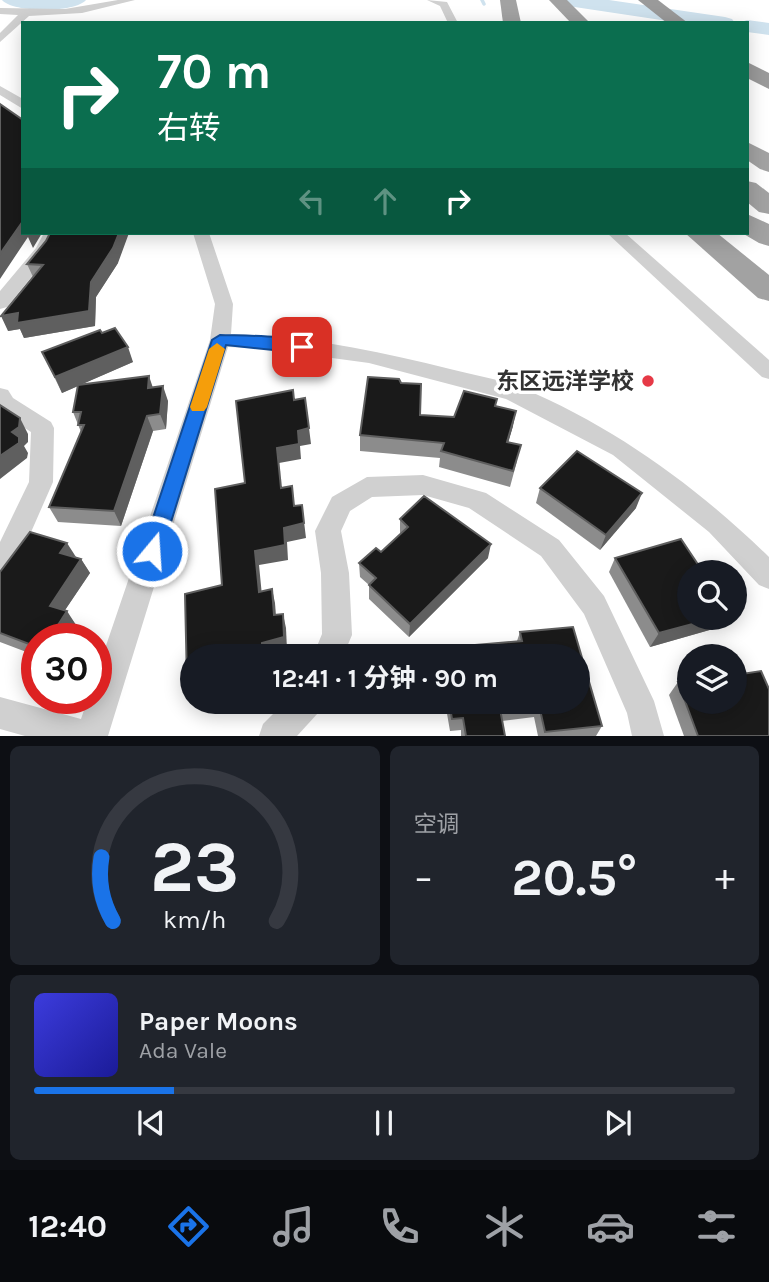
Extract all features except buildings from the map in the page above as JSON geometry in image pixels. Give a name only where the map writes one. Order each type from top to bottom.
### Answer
[{"type":"highway","points":[[509,1],[512,21]]},
{"type":"highway","points":[[639,3],[651,21]]},
{"type":"highway","points":[[639,3],[675,21]]},
{"type":"highway","points":[[749,69],[769,82]]},
{"type":"highway","points":[[749,91],[769,103]]},
{"type":"highway","points":[[749,150],[769,164]]},
{"type":"highway","points":[[749,191],[769,206]]},
{"type":"highway","points":[[749,224],[769,237]]},
{"type":"highway","points":[[701,235],[769,290]]},
{"type":"street","points":[[0,11],[24,14],[92,10],[130,0]]},
{"type":"street","points":[[432,0],[444,4],[452,21]]},
{"type":"street","points":[[0,38],[24,14]]},
{"type":"street","points":[[0,90],[21,105]]},
{"type":"street","points":[[0,303],[44,250],[51,235]]},
{"type":"street","points":[[92,736],[220,340],[224,304],[202,235]]},
{"type":"street","points":[[617,235],[769,372]]},
{"type":"street","points":[[220,340],[258,341],[369,356],[513,393],[621,449],[718,524],[769,576]]},
{"type":"street","points":[[0,396],[5,404],[43,428],[41,482],[0,571]]},
{"type":"street","points":[[333,644],[337,635],[335,573],[328,531],[341,504],[368,487],[423,485],[477,500],[550,548],[594,606],[643,712],[648,736]]},
{"type":"street","points":[[0,713],[84,736]]},
{"type":"street","points":[[275,736],[296,714]]},
{"type":"waterway","points":[[12,0],[44,4],[76,0]]},
{"type":"waterway","points":[[482,0],[484,4]]},
{"type":"waterway","points":[[568,0],[711,21]]},
{"type":"waterway","points":[[749,26],[769,29]]},
{"type":"slow traffic","points":[[198,407],[217,349]]},
{"type":"place","name":"东区远洋学校","points":[[648,381]]},
{"type":"route","points":[[152,551],[220,340],[258,341],[302,347]]}]
